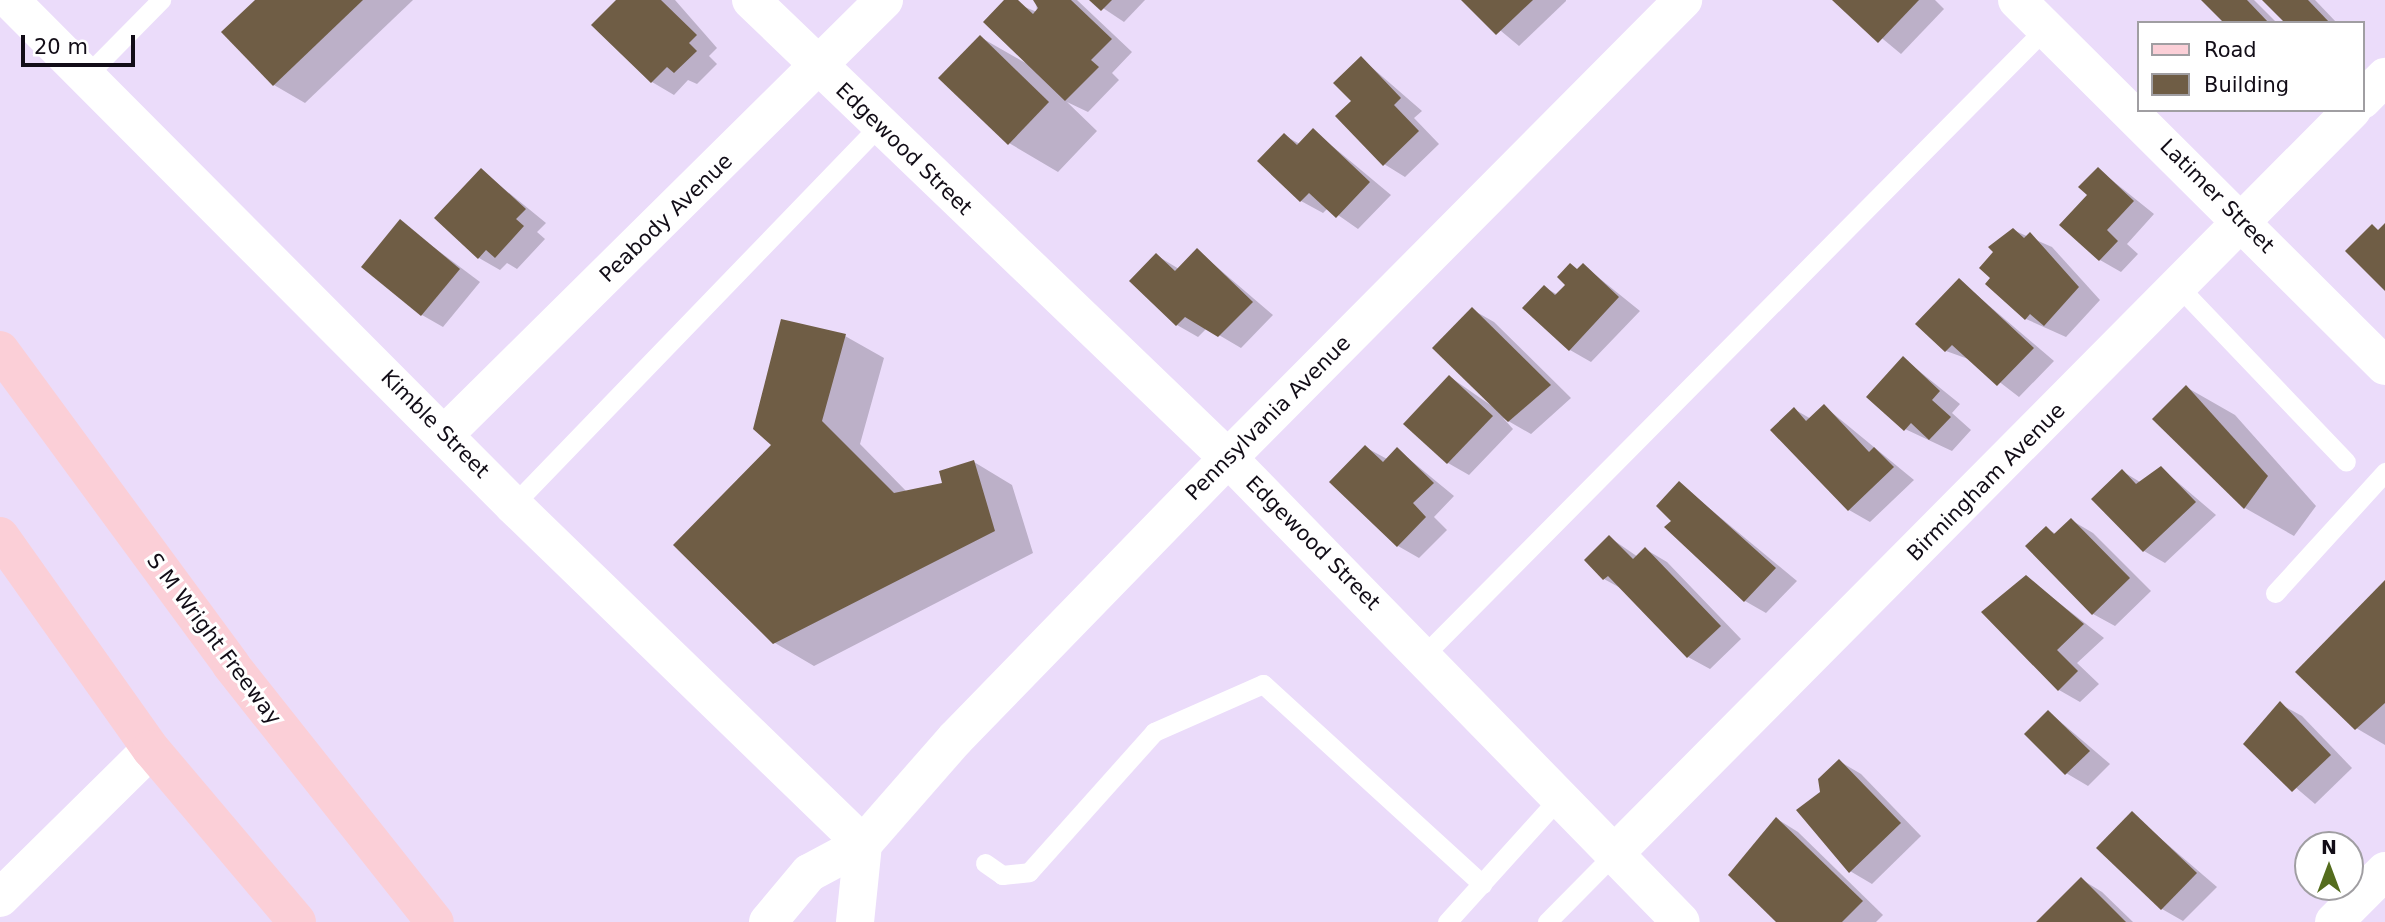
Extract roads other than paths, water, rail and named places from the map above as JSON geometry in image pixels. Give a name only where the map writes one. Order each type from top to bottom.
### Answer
[{"type":"main road","name":"S M Wright Freeway","points":[[0,350],[230,665],[435,922]]},
{"type":"main road","points":[[0,536],[151,750],[296,922]]},
{"type":"street","name":"Kimble Street","points":[[10,0],[84,78],[446,433],[513,505],[863,844]]},
{"type":"street","name":"Edgewood Street","points":[[751,0],[879,126],[1228,458],[1617,851],[1672,919]]},
{"type":"street","name":"Peabody Avenue","points":[[446,433],[819,68],[884,0]]},
{"type":"street","name":"Pennsylvania Avenue","points":[[768,922],[809,873],[863,844],[955,739],[1228,458],[1683,0]]},
{"type":"street","name":"Latimer Street","points":[[2017,0],[2245,221],[2385,366]]},
{"type":"street","points":[[2364,98],[2385,77]]},
{"type":"street","name":"Birmingham Avenue","points":[[1617,851],[2180,288],[2350,112]]},
{"type":"street","points":[[0,898],[151,750]]},
{"type":"street","points":[[855,922],[863,844]]},
{"type":"street","points":[[2334,922],[2385,872]]},
{"type":"lane","points":[[84,78],[161,0]]},
{"type":"lane","points":[[1424,655],[2046,29]]},
{"type":"lane","points":[[513,505],[879,126]]},
{"type":"lane","points":[[2180,288],[2346,462]]},
{"type":"lane","points":[[2274,593],[2385,472]]},
{"type":"lane","points":[[985,863],[1002,875],[1029,872],[1154,732],[1264,684],[1482,884]]},
{"type":"lane","points":[[1447,922],[1561,796]]},
{"type":"lane","points":[[1547,922],[1617,851]]}]
